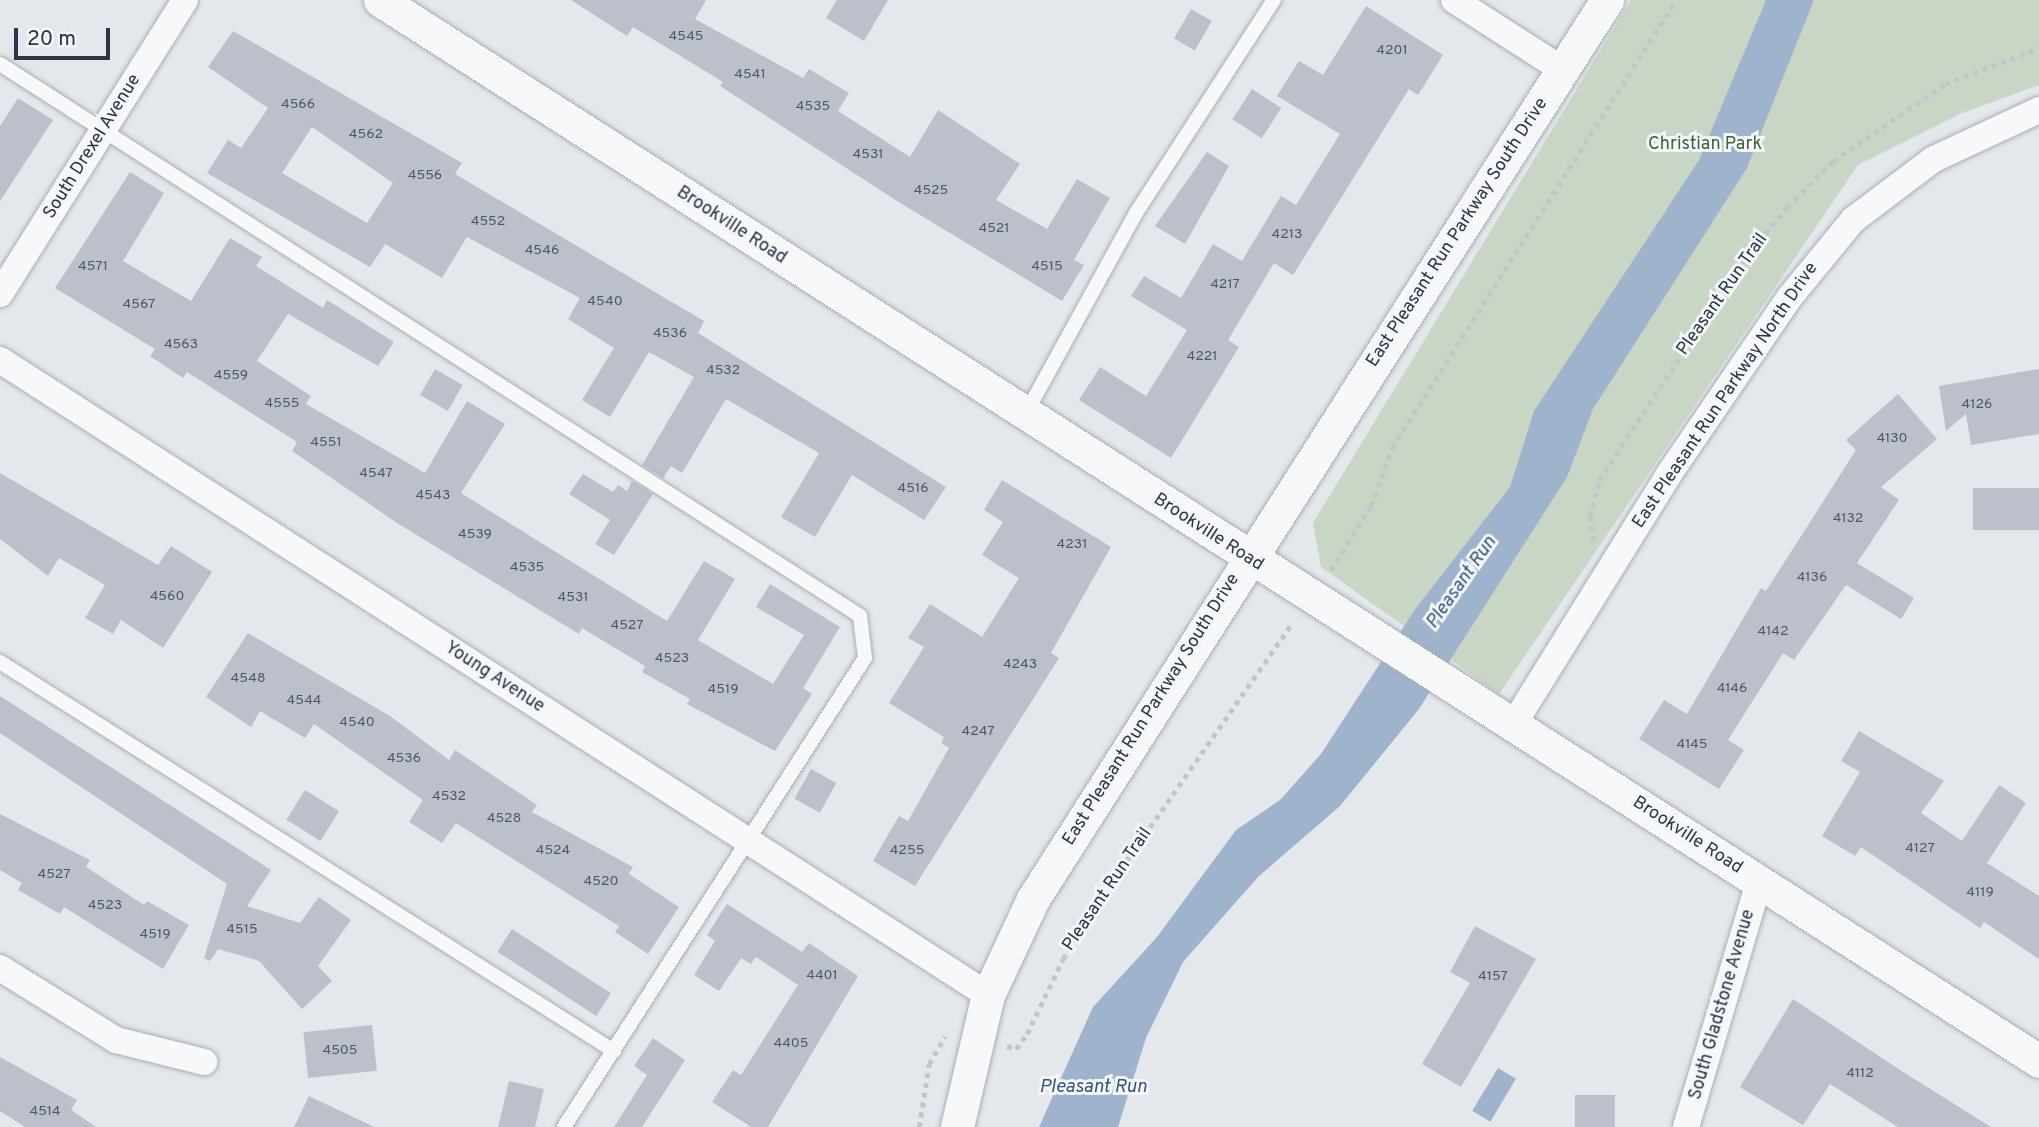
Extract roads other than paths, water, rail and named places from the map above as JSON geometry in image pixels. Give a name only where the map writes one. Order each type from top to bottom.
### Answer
[{"type":"street","name":"South Drexel Avenue","points":[[0,294],[185,0]]},
{"type":"street","name":"Brookville Road","points":[[380,0],[1247,559],[1324,596],[1460,692],[2039,1061]]},
{"type":"street","points":[[1454,0],[1563,70]]},
{"type":"street","name":"East Pleasant Run Parkway South Drive","points":[[957,1127],[975,1038],[988,995],[1033,899],[1247,559],[1607,0]]},
{"type":"street","name":"East Pleasant Run Parkway North Drive","points":[[1513,725],[1677,462],[1844,230],[1934,159],[2039,110]]},
{"type":"street","name":"Young Avenue","points":[[0,360],[988,995]]},
{"type":"street","name":"South Gladstone Avenue","points":[[1686,1127],[1759,882]]},
{"type":"street","points":[[0,968],[116,1040],[204,1062]]},
{"type":"lane","points":[[1025,415],[1136,213],[1273,0]]},
{"type":"lane","points":[[0,64],[105,127],[860,615],[865,658],[744,839],[614,1051],[564,1127]]},
{"type":"lane","points":[[0,662],[614,1051]]},
{"type":"water","name":"Pleasant Run","points":[[1766,0],[1814,0],[1747,168],[1593,409],[1567,477],[1419,709],[1340,806],[1258,877],[1183,962],[1146,1038],[1118,1127],[1039,1127],[1093,1007],[1157,937],[1236,830],[1280,800],[1321,754],[1416,608],[1510,487],[1534,411],[1699,160]]},
{"type":"water","points":[[1498,1068],[1516,1079],[1490,1122],[1472,1111]]},
{"type":"park label","name":"Christian Park","points":[[1705,145]]}]
